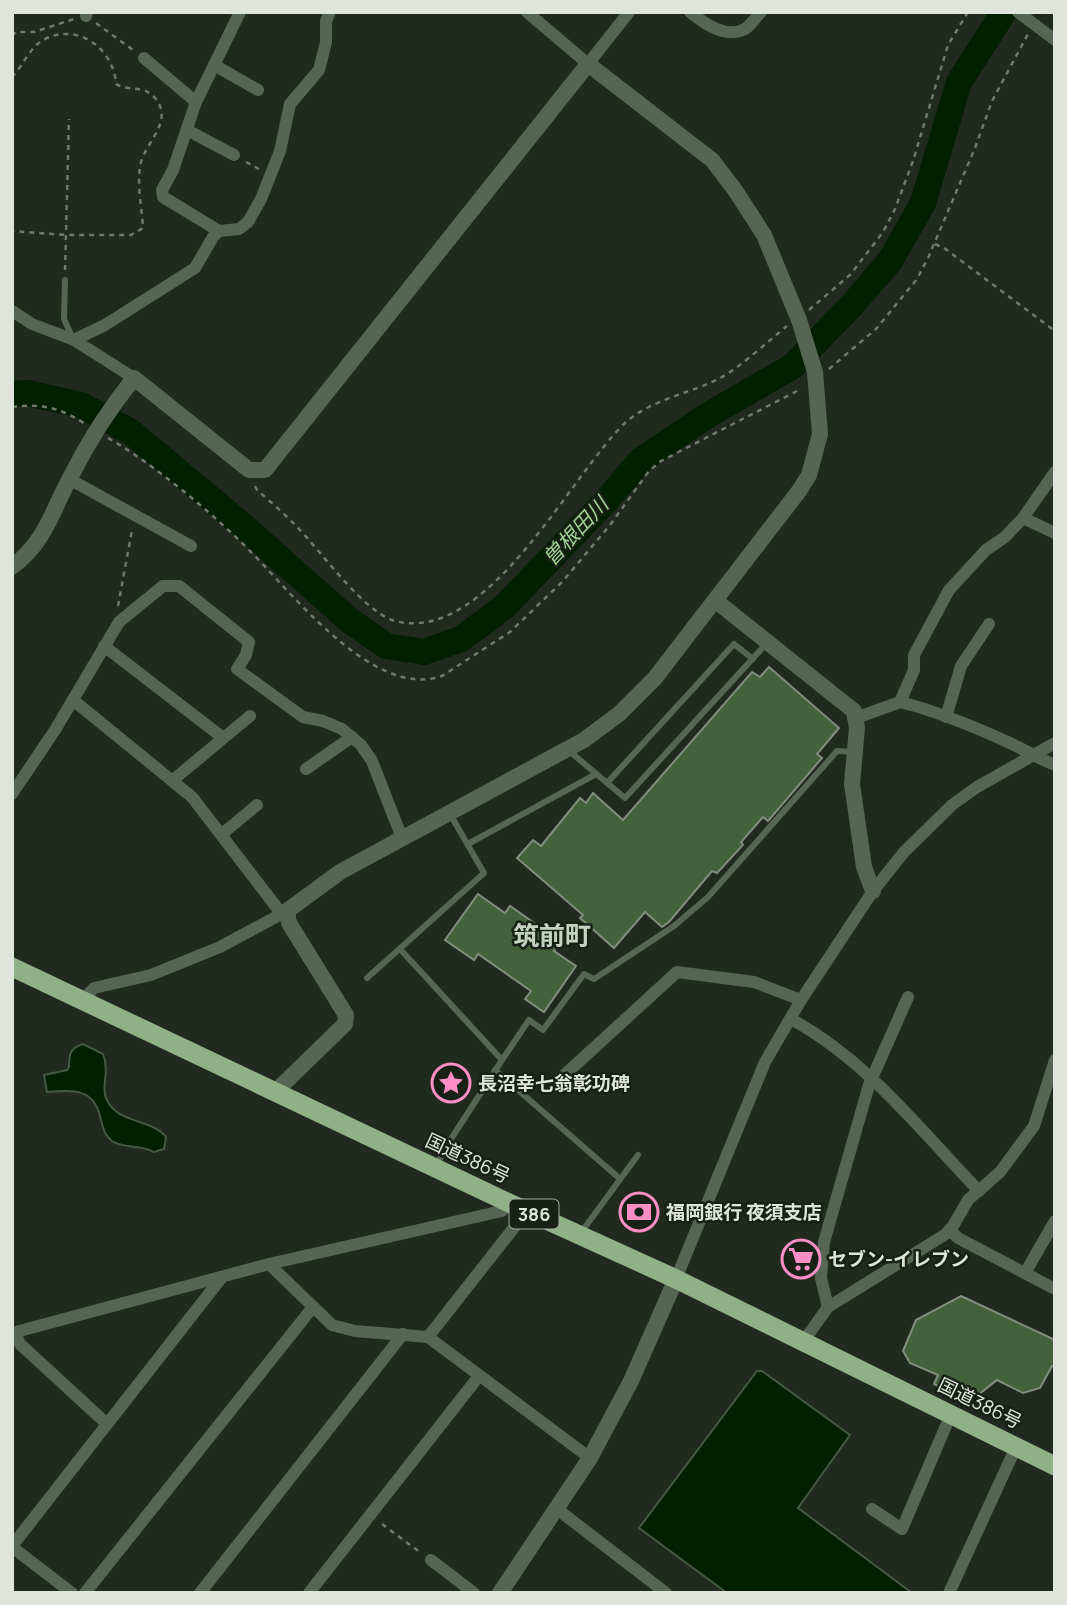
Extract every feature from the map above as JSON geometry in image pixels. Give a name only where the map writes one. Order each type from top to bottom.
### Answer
[{"type":"highway","name":"国道386号","points":[[12,967],[579,1236],[676,1279],[1055,1466]]},
{"type":"street","points":[[240,12],[196,102],[173,170],[162,190],[163,197],[219,231],[239,229],[248,222],[271,176],[290,104],[319,70],[326,41],[326,21],[330,12]]},
{"type":"street","points":[[82,1000],[94,988],[151,975],[220,947],[284,912],[340,872],[584,740],[619,714],[654,678],[791,506],[809,475],[820,434],[816,376],[798,318],[764,235],[712,160],[588,64],[527,12]]},
{"type":"street","points":[[12,311],[32,324],[74,340],[129,384],[249,470],[265,470],[629,12]]},
{"type":"street","points":[[690,12],[721,32],[735,32],[747,28],[761,12]]},
{"type":"street","points":[[1027,20],[1055,40]]},
{"type":"street","points":[[144,58],[196,102]]},
{"type":"street","points":[[214,65],[258,90]]},
{"type":"street","points":[[187,130],[234,155]]},
{"type":"street","points":[[74,340],[105,325],[195,268],[219,231]]},
{"type":"street","points":[[12,567],[38,543],[69,479],[98,428],[129,384]]},
{"type":"street","points":[[900,702],[914,670],[914,655],[949,590],[986,550],[1005,537],[1023,518],[1050,487],[1055,472]]},
{"type":"street","points":[[69,479],[191,546]]},
{"type":"street","points":[[1023,518],[1055,533]]},
{"type":"street","points":[[12,794],[73,700],[119,622],[163,586],[179,586],[249,642],[246,655],[237,669],[303,717],[342,729],[361,745],[372,761],[402,838]]},
{"type":"street","points":[[716,601],[854,712],[856,718],[852,784],[864,867],[873,891]]},
{"type":"street","points":[[946,717],[961,666],[989,624]]},
{"type":"street","points":[[104,646],[222,737]]},
{"type":"street","points":[[73,700],[192,797],[284,912],[346,1015],[345,1024],[275,1092]]},
{"type":"street","points":[[856,718],[900,702],[1013,744],[1032,756],[1055,765]]},
{"type":"street","points":[[173,780],[250,716]]},
{"type":"street","points":[[306,769],[352,737]]},
{"type":"street","points":[[500,1593],[590,1458],[631,1381],[765,1062],[801,1000],[873,891],[904,852],[952,805],[977,787],[1055,743]]},
{"type":"street","points":[[222,834],[257,805]]},
{"type":"street","points":[[560,1079],[677,972],[754,982],[801,1000]]},
{"type":"street","points":[[828,1307],[821,1278],[824,1242],[872,1079],[908,997]]},
{"type":"street","points":[[791,1019],[831,1044],[872,1079],[926,1132],[979,1192]]},
{"type":"street","points":[[803,1342],[828,1307],[859,1290],[950,1230],[968,1200],[1000,1172],[1034,1126],[1055,1060]]},
{"type":"street","points":[[107,1424],[20,1344],[14,1333],[270,1264],[502,1211],[507,1202]]},
{"type":"street","points":[[428,1337],[527,1211]]},
{"type":"street","points":[[1025,1273],[1055,1221]]},
{"type":"street","points":[[950,1230],[958,1238],[1055,1289]]},
{"type":"street","points":[[270,1264],[332,1325],[355,1331],[428,1337],[590,1458]]},
{"type":"street","points":[[72,1593],[12,1546],[222,1277]]},
{"type":"street","points":[[85,1593],[313,1307]]},
{"type":"street","points":[[200,1593],[403,1334]]},
{"type":"street","points":[[309,1593],[479,1376]]},
{"type":"street","points":[[872,1509],[902,1528],[951,1415]]},
{"type":"street","points":[[949,1593],[1016,1447]]},
{"type":"street","points":[[557,1509],[666,1593]]},
{"type":"street","points":[[431,1560],[474,1593]]},
{"type":"lane","points":[[65,280],[64,319],[74,340]]},
{"type":"lane","points":[[567,749],[625,798],[768,643]]},
{"type":"lane","points":[[607,783],[734,644],[753,659]]},
{"type":"lane","points":[[436,1168],[442,1153],[529,1020],[544,1030],[584,974],[594,979],[674,926],[708,897],[837,751],[855,752]]},
{"type":"lane","points":[[468,844],[596,774]]},
{"type":"lane","points":[[367,978],[484,873],[449,812]]},
{"type":"lane","points":[[400,949],[502,1060]]},
{"type":"lane","points":[[495,1070],[619,1178]]},
{"type":"lane","points":[[579,1236],[638,1155]]},
{"type":"path","points":[[249,470],[257,490],[300,529],[345,580],[378,612],[392,620],[423,623],[467,603],[489,587],[546,527],[602,450],[626,422],[664,400],[722,378],[813,308],[851,274],[883,232],[895,209],[913,161],[948,45],[968,12]]},
{"type":"path","points":[[12,36],[16,32],[34,32],[86,14],[144,58]]},
{"type":"path","points":[[12,407],[47,406],[67,412],[98,428],[176,487],[238,539],[337,640],[367,661],[398,676],[426,679],[443,676],[510,632],[563,581],[610,525],[649,471],[661,461],[816,376],[876,330],[917,279],[935,244],[992,101],[1025,36],[1027,20]]},
{"type":"path","points":[[12,77],[42,39],[70,33],[84,36],[90,39],[115,69],[116,84],[124,89],[144,89],[156,99],[162,110],[162,121],[141,162],[143,228],[131,235],[66,235],[12,231]]},
{"type":"path","points":[[65,280],[69,119]]},
{"type":"path","points":[[234,155],[271,176]]},
{"type":"path","points":[[935,244],[1055,331]]},
{"type":"path","points":[[119,622],[117,613],[134,532],[130,526]]},
{"type":"path","points":[[371,1516],[431,1560]]},
{"type":"shaded area","points":[[83,1044],[103,1054],[106,1067],[105,1093],[111,1106],[125,1117],[160,1131],[166,1137],[164,1149],[154,1152],[112,1141],[104,1130],[97,1107],[86,1095],[72,1091],[47,1092],[44,1075],[67,1070],[71,1052]]},
{"type":"shaded area","points":[[757,1371],[762,1371],[850,1435],[798,1508],[912,1593],[727,1593],[639,1528]]},
{"type":"building","points":[[769,667],[839,728],[817,754],[822,758],[768,821],[763,817],[741,842],[743,845],[717,873],[712,871],[669,922],[662,927],[645,912],[614,948],[580,918],[583,915],[517,858],[533,840],[541,846],[580,798],[586,803],[593,793],[623,820],[752,672],[760,677]]},
{"type":"building","points":[[478,894],[505,913],[510,906],[561,942],[554,951],[576,966],[544,1012],[525,999],[531,991],[478,954],[474,960],[445,940]]},
{"type":"building","points":[[961,1296],[1055,1340],[1055,1367],[1052,1366],[1040,1388],[1023,1393],[997,1380],[978,1395],[958,1386],[954,1394],[934,1384],[938,1375],[910,1363],[903,1351],[916,1320]]},
{"type":"waterway","name":"曽根田川","points":[[12,394],[27,393],[81,405],[131,432],[241,524],[349,620],[386,646],[424,652],[461,639],[504,607],[605,502],[641,460],[705,417],[793,366],[853,304],[890,261],[923,203],[959,82],[1004,12]]},
{"type":"place","name":"長沼幸七翁彰功碑","points":[[451,1083]]},
{"type":"place","name":"福岡銀行 夜須支店","points":[[639,1212]]},
{"type":"place","name":"セブン-イレブン","points":[[801,1259]]},
{"type":"district","name":"筑前町","points":[[552,935]]}]
